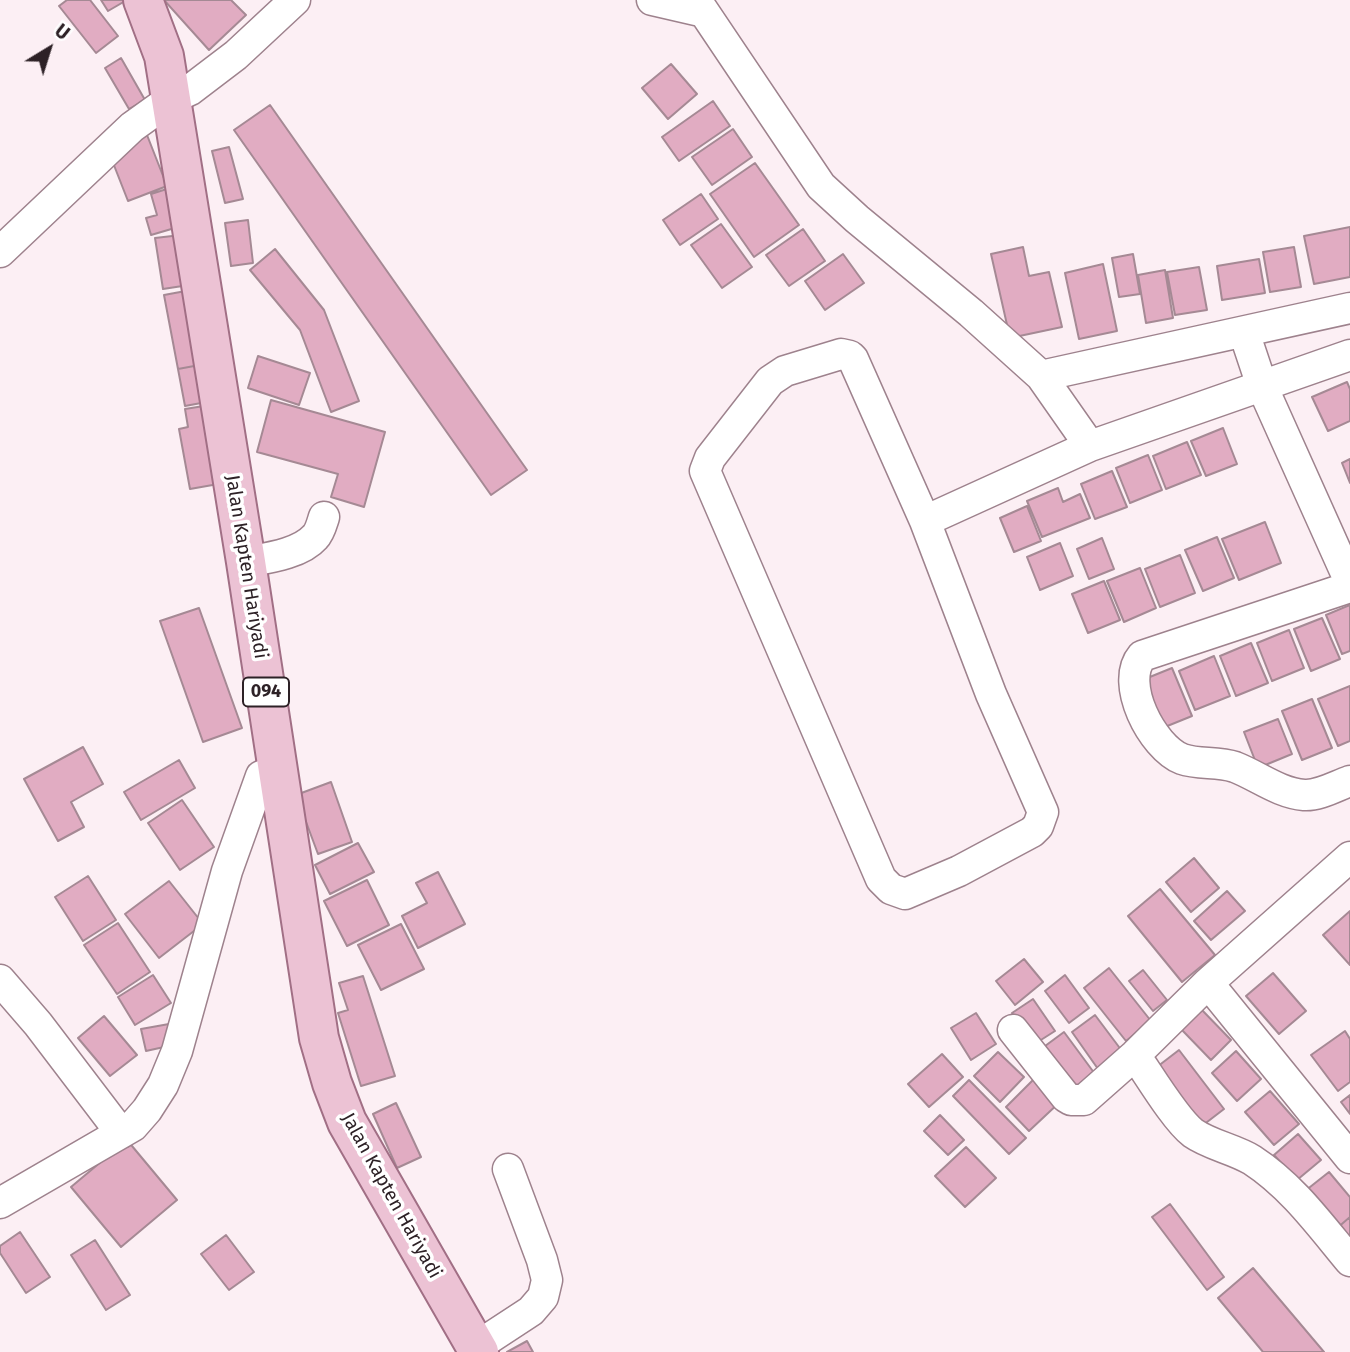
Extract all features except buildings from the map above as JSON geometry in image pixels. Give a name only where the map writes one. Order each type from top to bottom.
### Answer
[{"type":"main road","name":"Jalan Kapten Hariyadi","points":[[142,0],[164,56],[246,562],[319,1038],[347,1122],[484,1344]]},
{"type":"street","points":[[0,252],[124,134],[236,55],[295,0]]},
{"type":"street","points":[[652,0],[661,4],[700,6],[821,186],[1041,376],[1090,446]]},
{"type":"street","points":[[1041,376],[1350,308]]},
{"type":"street","points":[[1244,332],[1262,386],[1350,584],[1143,656],[1136,664],[1134,674],[1136,695],[1150,731],[1165,748],[1180,758],[1229,765],[1279,789],[1301,794],[1312,795],[1350,781]]},
{"type":"street","points":[[841,354],[850,356],[925,522],[991,694],[1043,813],[1038,826],[1032,832],[959,871],[905,894],[891,889],[881,879],[706,478],[706,465],[771,381],[785,371],[828,357],[841,354]]},
{"type":"street","points":[[925,522],[1090,446],[1350,355]]},
{"type":"street","points":[[246,562],[275,556],[306,545],[317,536],[324,517]]},
{"type":"street","points":[[0,1203],[133,1126],[147,1110],[163,1085],[177,1051],[226,871],[261,776],[278,769]]},
{"type":"street","points":[[1013,1030],[1035,1060],[1071,1100],[1084,1100],[1350,857]]},
{"type":"street","points":[[0,980],[38,1024],[121,1133]]},
{"type":"street","points":[[1209,983],[1350,1158]]},
{"type":"street","points":[[1135,1055],[1182,1121],[1193,1132],[1250,1159],[1268,1171],[1288,1188],[1350,1261]]},
{"type":"street","points":[[484,1344],[531,1311],[543,1297],[547,1280],[508,1169]]}]
